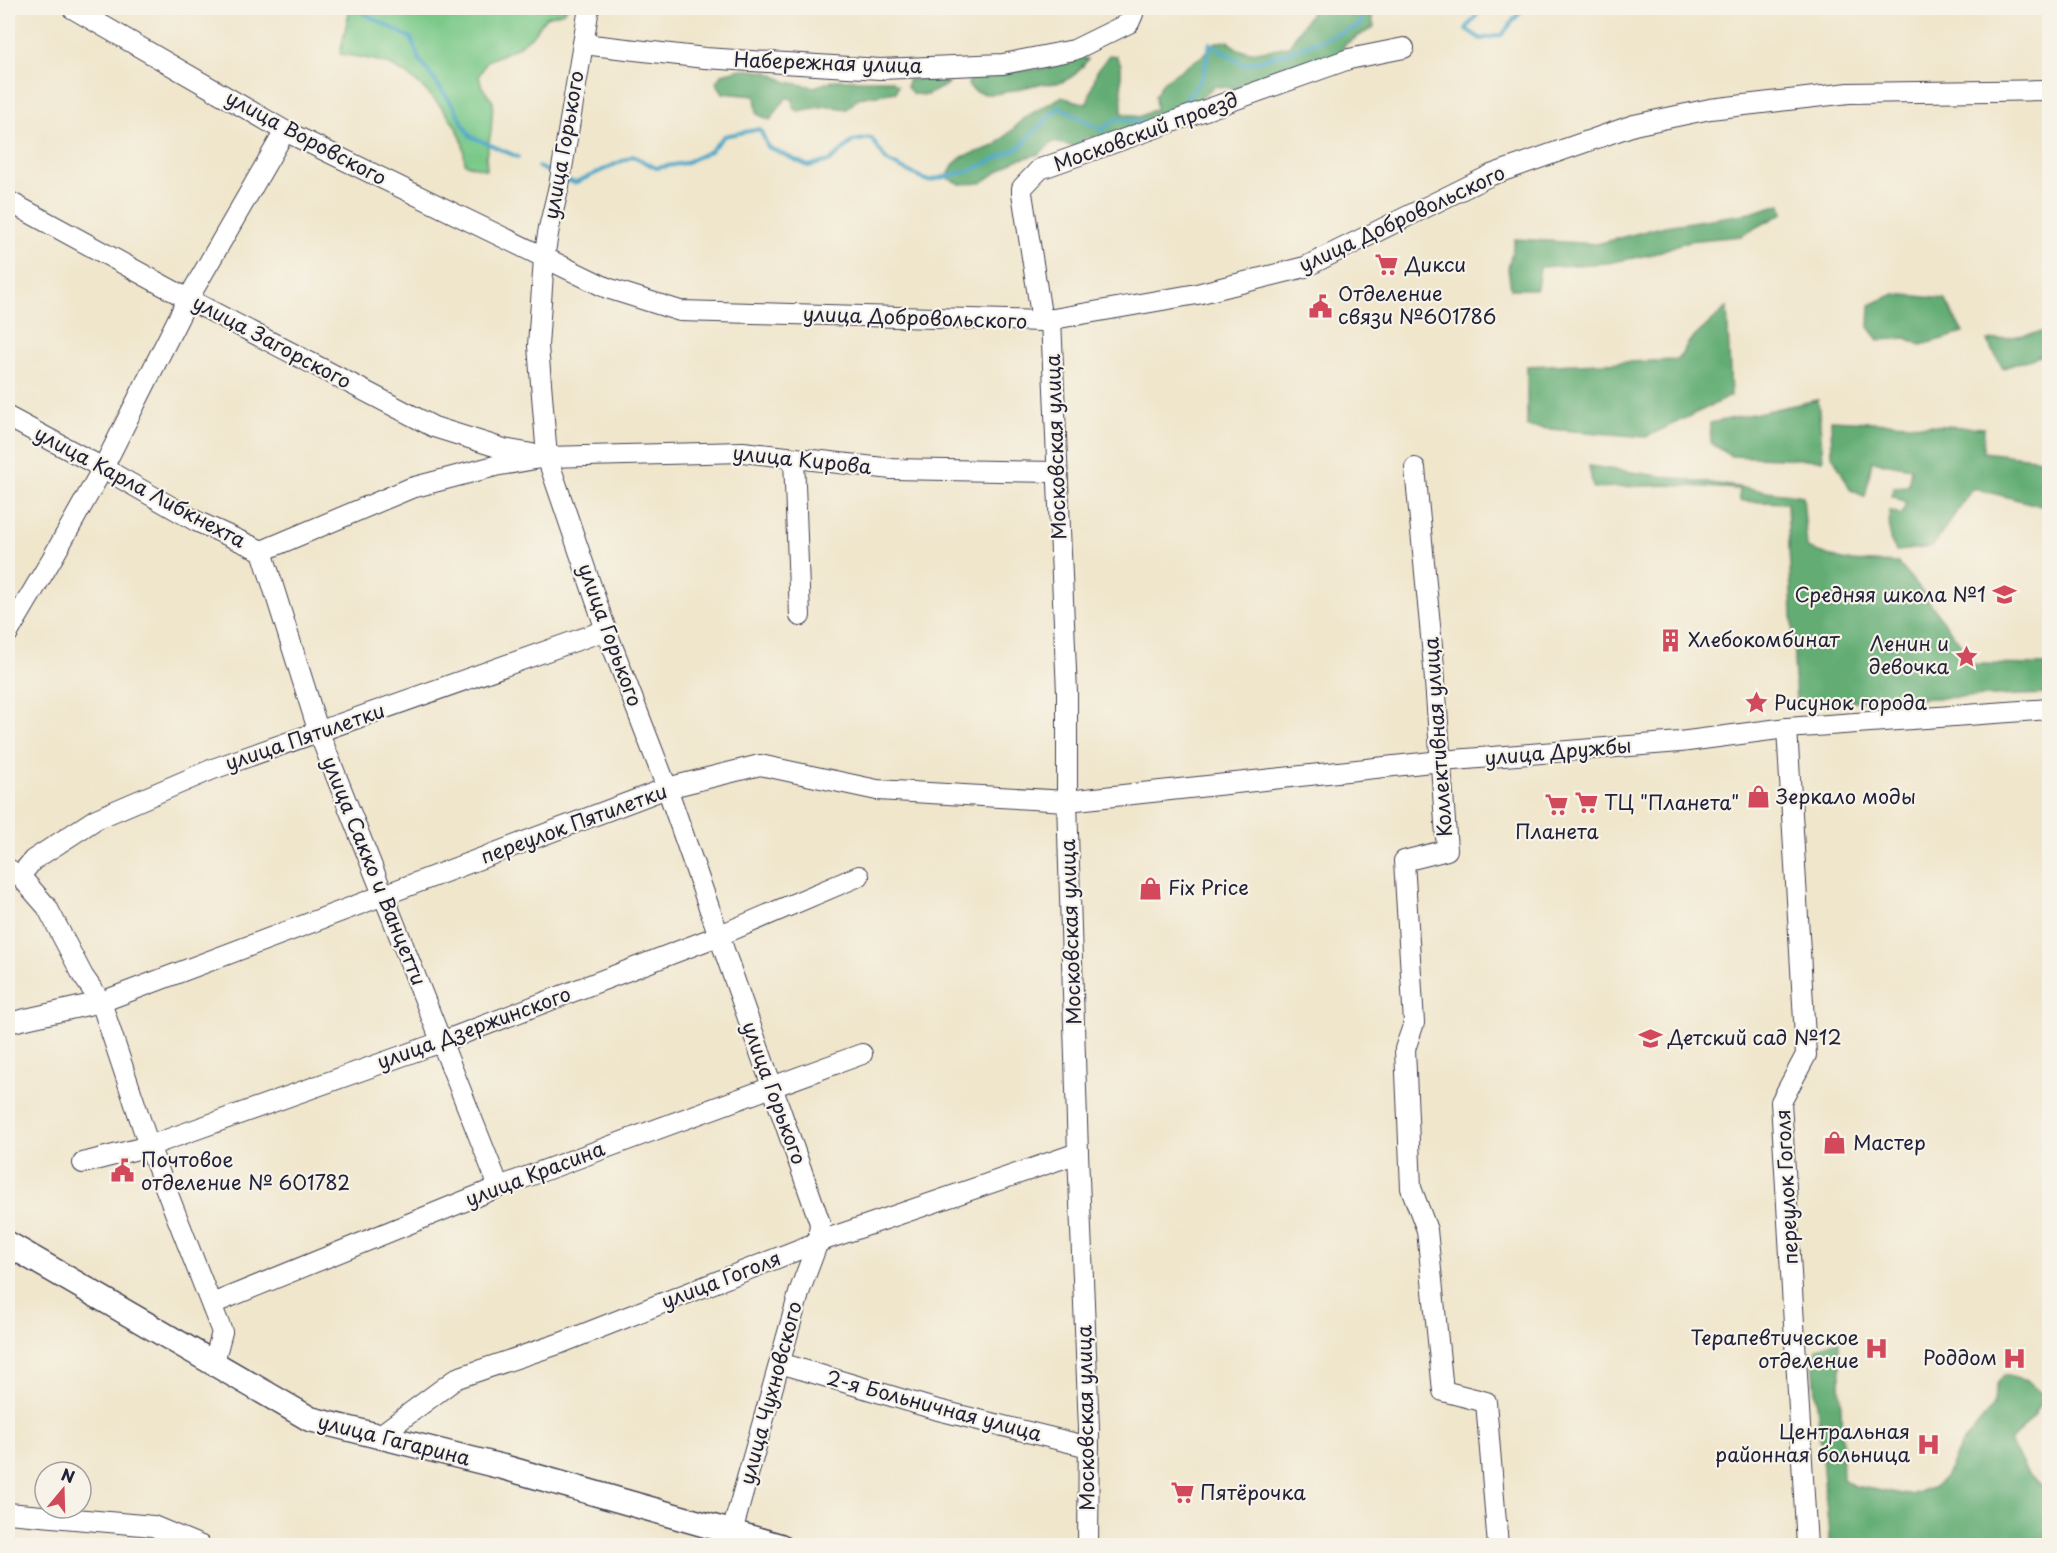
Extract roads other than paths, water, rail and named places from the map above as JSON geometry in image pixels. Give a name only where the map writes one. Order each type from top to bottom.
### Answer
[{"type":"main road","name":"улица Гагарина","points":[[8,1244],[310,1419],[503,1467],[730,1539],[780,1545]]},
{"type":"street","name":"улица Воровского","points":[[72,8],[285,131],[544,258]]},
{"type":"street","name":"улица Горького","points":[[589,8],[544,258],[538,346],[547,457],[606,630],[667,788],[820,1223],[818,1242]]},
{"type":"street","name":"Набережная улица","points":[[583,44],[705,58],[880,69],[1003,64],[1074,50],[1129,23],[1132,14]]},
{"type":"street","name":"Московский проезд","points":[[1046,320],[1022,193],[1022,188],[1040,169],[1349,59],[1404,48]]},
{"type":"street","name":"улица Добровольского","points":[[544,258],[607,288],[680,311],[1046,320],[1197,294],[1305,267],[1491,175],[1634,125],[1710,110],[1848,93],[2049,90]]},
{"type":"street","points":[[8,633],[54,557],[103,468],[188,298],[285,131]]},
{"type":"street","name":"улица Загорского","points":[[8,201],[434,427],[504,449],[547,457]]},
{"type":"street","name":"Московская улица","points":[[1046,320],[1056,404],[1067,693],[1067,801],[1077,1153],[1089,1447],[1088,1545]]},
{"type":"street","name":"улица Карла Либкнехта","points":[[8,417],[196,521],[262,550],[411,488],[495,466],[547,457]]},
{"type":"street","name":"улица Кирова","points":[[547,457],[743,452],[892,469],[1057,472]]},
{"type":"street","points":[[794,458],[800,616]]},
{"type":"street","name":"Коллективная улица","points":[[1415,468],[1434,667],[1447,850],[1404,861],[1414,1023],[1405,1050],[1411,1188],[1427,1230],[1443,1391],[1486,1402],[1498,1545]]},
{"type":"street","name":"улица Сакко и Ванцетти","points":[[262,550],[319,733],[499,1187]]},
{"type":"street","name":"улица Пятилетки","points":[[14,872],[96,819],[213,769],[606,630]]},
{"type":"street","name":"улица Дружбы","points":[[1067,801],[1440,761],[1680,742],[1787,728],[2049,709]]},
{"type":"street","name":"переулок Гоголя","points":[[1787,728],[1806,1055],[1780,1102],[1807,1545]]},
{"type":"street","name":"переулок Пятилетки","points":[[8,1023],[101,1002],[667,788],[760,765],[877,790],[1067,801]]},
{"type":"street","points":[[14,872],[47,907],[83,976],[101,1002],[148,1146],[222,1332],[214,1362]]},
{"type":"street","name":"улица Дзержинского","points":[[83,1163],[148,1146],[441,1042],[718,936],[859,876]]},
{"type":"street","name":"улица Красина","points":[[212,1304],[499,1187],[862,1054]]},
{"type":"street","name":"улица Гоголя","points":[[379,1436],[457,1378],[561,1343],[818,1242],[1077,1153]]},
{"type":"street","name":"улица Чухновского","points":[[730,1539],[800,1290],[818,1242]]},
{"type":"street","name":"2-я Больничная улица","points":[[780,1363],[938,1410],[1089,1447]]},
{"type":"street","points":[[8,1513],[153,1527],[201,1545]]},
{"type":"waterway","points":[[357,8],[411,38],[419,59],[454,107],[470,136],[518,157]]},
{"type":"waterway","points":[[1176,112],[1203,77],[1210,43],[1244,65],[1359,26],[1366,8]]},
{"type":"waterway","points":[[1482,8],[1466,29],[1481,39],[1502,35],[1523,8]]},
{"type":"waterway","points":[[566,180],[575,183],[633,156],[656,168],[685,163],[710,151],[724,136],[760,129],[768,147],[808,166],[830,161],[853,141],[871,138],[887,161],[928,181],[972,170],[1020,147],[1059,107],[1102,130],[1116,119],[1147,123]]},
{"type":"waterway","points":[[538,167],[554,174]]},
{"type":"place","name":"Дикси","points":[[1387,265]]},
{"type":"place","name":"Отделение связи №601786","points":[[1320,306]]},
{"type":"place","name":"Средняя школа №1","points":[[2004,595]]},
{"type":"place","name":"Хлебокомбинат","points":[[1670,640]]},
{"type":"place","name":"Ленин и девочка","points":[[1967,656]]},
{"type":"place","name":"Рисунок города","points":[[1756,703]]},
{"type":"place","name":"Зеркало моды","points":[[1758,797]]},
{"type":"place","name":"ТЦ \"Планета\"","points":[[1586,803]]},
{"type":"place","name":"Планета","points":[[1557,805]]},
{"type":"place","name":"Fix Price","points":[[1150,888]]},
{"type":"place","name":"Детский сад №12","points":[[1650,1038]]},
{"type":"place","name":"Мастер","points":[[1835,1143]]},
{"type":"place","name":"Почтовое отделение № 601782","points":[[123,1171]]},
{"type":"place","name":"Терапевтическое отделение","points":[[1877,1349]]},
{"type":"place","name":"Роддом","points":[[2015,1358]]},
{"type":"place","name":"Центральная районная больница","points":[[1928,1444]]},
{"type":"place","name":"Пятёрочка","points":[[1182,1493]]}]
